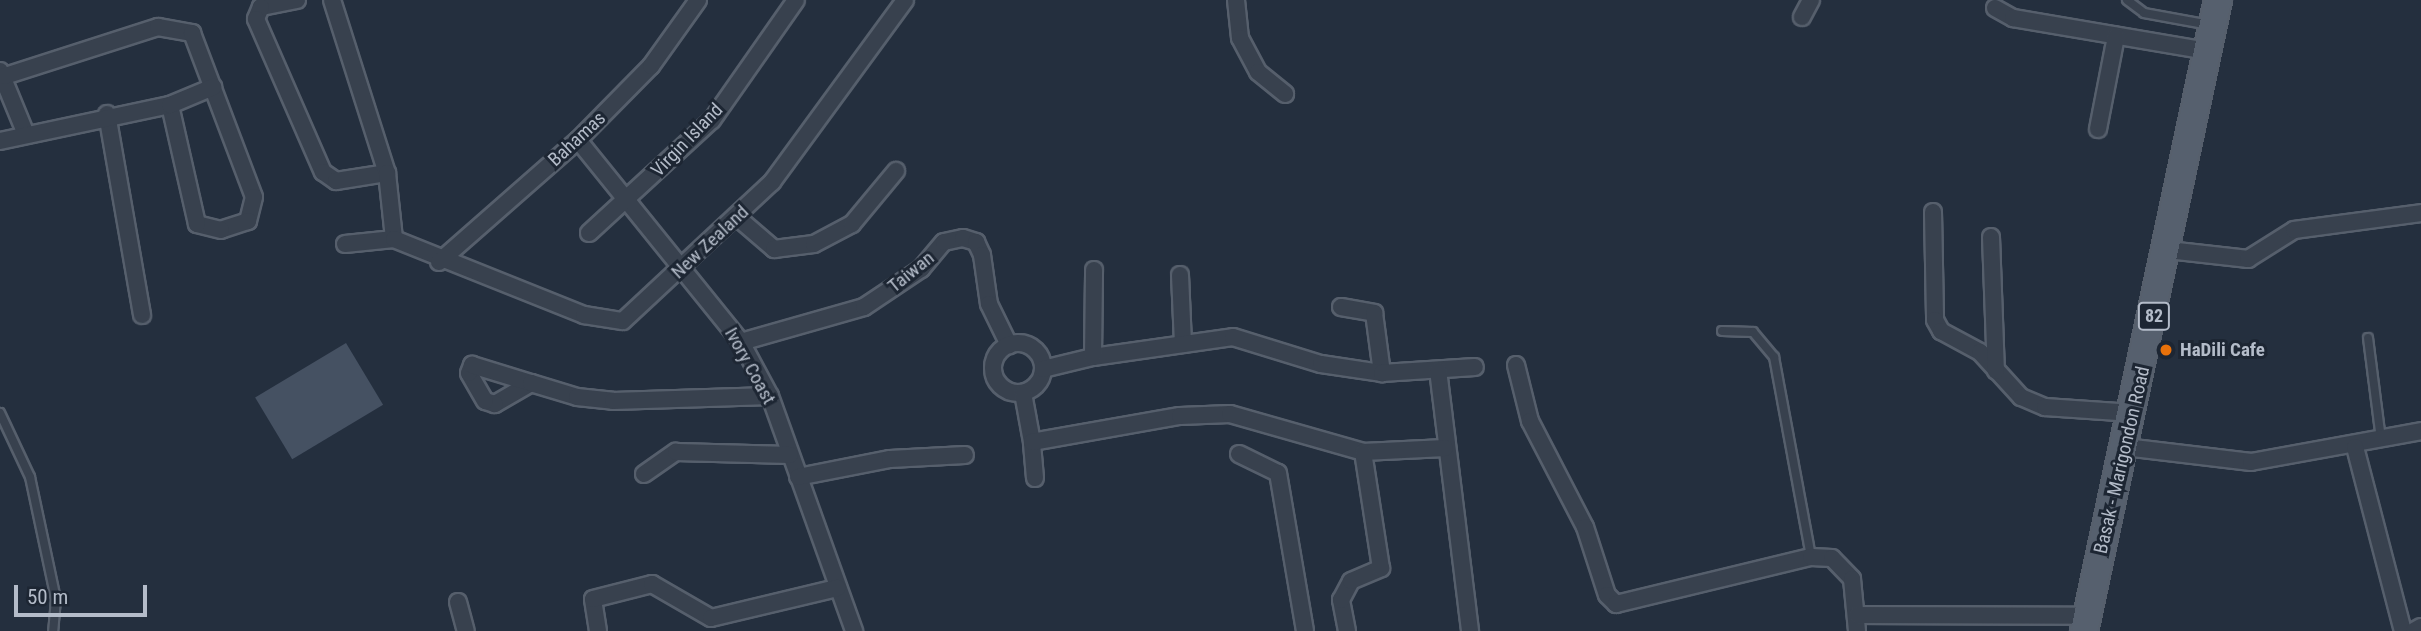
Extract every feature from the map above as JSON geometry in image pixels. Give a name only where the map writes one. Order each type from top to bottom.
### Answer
[{"type":"main road","name":"Basak - Marigondon Road","points":[[2086,624],[2168,250],[2216,13]]},
{"type":"street","points":[[297,0],[261,7],[256,19],[323,172],[337,181],[387,173]]},
{"type":"street","points":[[332,0],[387,173],[394,239],[345,244]]},
{"type":"street","name":"Bahamas","points":[[439,262],[578,140],[651,66],[698,0]]},
{"type":"street","name":"Virgin Island","points":[[589,233],[712,120],[796,0]]},
{"type":"street","name":"New Zealand","points":[[394,239],[439,262],[607,321],[623,321],[738,218],[772,182],[905,0]]},
{"type":"street","points":[[1236,0],[1240,38],[1258,72],[1285,94]]},
{"type":"street","points":[[1802,17],[1811,0]]},
{"type":"street","points":[[1995,8],[2013,18],[2208,51]]},
{"type":"street","points":[[25,132],[3,74],[158,27],[178,27],[192,33],[254,197],[254,212],[236,226],[204,230],[197,224],[170,105]]},
{"type":"street","points":[[2098,129],[2116,36]]},
{"type":"street","points":[[0,141],[25,132],[107,114],[170,105],[213,87]]},
{"type":"street","points":[[107,114],[142,315]]},
{"type":"street","name":"Ivory Coast","points":[[578,140],[685,265],[741,342],[770,396],[854,631]]},
{"type":"street","points":[[738,218],[774,249],[814,244],[852,224],[897,171]]},
{"type":"street","points":[[1933,212],[1935,320],[1996,371],[2021,397],[2045,407],[2133,413]]},
{"type":"street","points":[[2168,250],[2248,258],[2294,230],[2421,213]]},
{"type":"street","points":[[1990,237],[1996,371]]},
{"type":"street","name":"Taiwan","points":[[741,342],[864,307],[921,269],[944,242],[963,238],[976,242],[982,255],[989,304],[1009,345]]},
{"type":"street","points":[[1093,357],[1094,270]]},
{"type":"street","points":[[1180,275],[1183,344]]},
{"type":"street","points":[[1341,307],[1374,313],[1382,373]]},
{"type":"street","points":[[1043,369],[1093,357],[1233,337],[1321,364],[1382,373],[1475,367]]},
{"type":"street","points":[[1009,345],[1032,348],[1043,369],[1037,385],[1023,393],[1007,391],[996,379],[997,355],[1009,345]]},
{"type":"street","points":[[1516,365],[1530,421],[1585,527],[1607,595],[1616,604],[1811,557],[1832,558],[1844,568],[1857,623],[2086,624]]},
{"type":"street","points":[[1438,370],[1444,448],[1471,631]]},
{"type":"street","points":[[531,383],[613,401],[770,396]]},
{"type":"street","points":[[1023,393],[1035,478]]},
{"type":"street","points":[[1032,442],[1230,414],[1363,452],[1444,448]]},
{"type":"street","points":[[2125,447],[2251,462],[2355,447],[2421,431]]},
{"type":"street","points":[[2355,447],[2403,631]]},
{"type":"street","points":[[644,474],[676,452],[790,455]]},
{"type":"street","points":[[1347,631],[1341,600],[1351,581],[1381,568],[1363,452]]},
{"type":"street","points":[[1239,454],[1278,473],[1305,631]]},
{"type":"street","points":[[798,477],[890,459],[965,455]]},
{"type":"street","points":[[598,631],[593,599],[652,584],[711,618],[837,588]]},
{"type":"street","points":[[458,603],[466,631]]},
{"type":"street","points":[[2414,631],[2421,627]]},
{"type":"lane","points":[[2126,0],[2144,13],[2216,13]]},
{"type":"lane","points":[[1722,331],[1754,332],[1774,357],[1811,557]]},
{"type":"lane","points":[[2368,338],[2381,439]]},
{"type":"lane","points":[[0,413],[30,477],[56,599],[53,631]]},
{"type":"building","points":[[346,343],[383,405],[292,459],[255,398]]},
{"type":"place","name":"HaDili Cafe","points":[[2166,350]]}]
